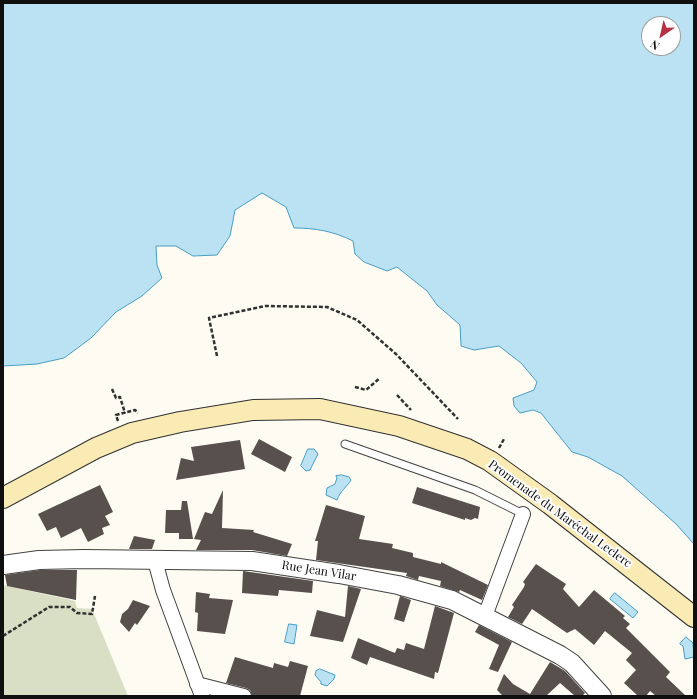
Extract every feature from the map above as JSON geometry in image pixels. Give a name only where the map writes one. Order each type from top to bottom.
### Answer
[{"type":"main road","name":"Promenade du Maréchal Leclerc","points":[[3,498],[96,448],[132,433],[180,422],[253,410],[320,409],[399,426],[467,449],[490,461],[556,509],[694,617]]},
{"type":"street","points":[[485,616],[523,514]]},
{"type":"street","points":[[157,559],[157,568],[163,590],[200,690],[244,696]]},
{"type":"street","name":"Rue Jean Vilar","points":[[3,565],[39,560],[157,559],[252,561],[339,574],[404,587],[452,600],[560,655],[572,663],[602,696]]},
{"type":"lane","points":[[345,444],[475,490],[523,514]]},
{"type":"path","points":[[217,356],[209,318],[265,306],[328,307],[357,320],[396,354],[458,419]]},
{"type":"path","points":[[355,387],[366,390],[380,378]]},
{"type":"path","points":[[112,389],[116,398],[120,397],[125,413]]},
{"type":"path","points":[[397,395],[411,410]]},
{"type":"path","points":[[116,416],[134,410],[139,414]]},
{"type":"path","points":[[498,449],[504,439]]},
{"type":"path","points":[[3,636],[49,607],[70,607],[77,613],[92,614],[95,596]]},
{"type":"green space","points":[[3,585],[75,601],[77,608],[92,609],[128,696],[3,696]]},
{"type":"water","points":[[3,3],[694,3],[694,544],[676,524],[622,476],[588,457],[572,452],[541,413],[533,410],[520,413],[514,406],[513,398],[534,390],[537,382],[521,363],[499,346],[474,350],[461,346],[460,325],[437,305],[427,291],[397,267],[387,271],[364,262],[355,254],[353,241],[331,232],[317,229],[294,228],[286,207],[262,193],[235,210],[230,236],[217,255],[193,256],[176,246],[156,246],[157,265],[162,278],[142,296],[116,312],[91,338],[64,358],[37,364],[3,366]]},
{"type":"water","points":[[308,449],[314,449],[318,454],[310,470],[306,471],[301,466]]},
{"type":"water","points":[[342,475],[349,477],[351,480],[337,500],[326,495],[327,488],[335,484],[337,478],[336,476]]},
{"type":"water","points":[[615,593],[638,612],[633,618],[610,599]]},
{"type":"water","points":[[289,624],[297,625],[294,644],[285,642]]},
{"type":"water","points":[[686,637],[693,643],[694,657],[685,659],[683,646],[680,644]]},
{"type":"water","points":[[320,669],[335,675],[334,679],[327,686],[321,684],[315,675],[316,671]]},
{"type":"building","points":[[259,439],[292,457],[285,472],[251,454]]},
{"type":"building","points":[[240,440],[245,469],[176,480],[181,458],[194,461],[191,447]]},
{"type":"building","points":[[100,485],[113,512],[105,516],[110,525],[102,528],[104,534],[88,542],[81,528],[61,538],[56,527],[47,531],[38,514]]},
{"type":"building","points":[[417,487],[480,507],[478,519],[475,518],[471,520],[465,518],[465,520],[412,503]]},
{"type":"building","points":[[223,490],[222,528],[254,530],[253,532],[292,544],[287,556],[252,550],[196,550],[201,540],[194,539],[205,512],[212,514]]},
{"type":"building","points":[[182,501],[187,501],[193,539],[179,539],[179,533],[165,533],[166,510],[181,510]]},
{"type":"building","points":[[326,505],[365,516],[359,539],[393,544],[392,548],[413,553],[413,557],[441,564],[441,562],[488,585],[482,600],[460,590],[459,592],[440,586],[441,581],[419,576],[418,580],[406,576],[407,573],[316,560],[318,541],[315,541]]},
{"type":"building","points":[[134,536],[155,540],[152,549],[129,549]]},
{"type":"building","points":[[536,564],[566,584],[563,589],[579,607],[594,590],[625,616],[623,618],[630,624],[626,628],[670,672],[666,677],[686,696],[656,696],[650,691],[646,696],[638,696],[624,683],[636,670],[626,660],[632,653],[605,631],[594,645],[575,629],[567,633],[532,609],[522,624],[508,617],[514,607],[512,605],[524,587],[525,584],[523,582]]},
{"type":"building","points":[[40,570],[77,570],[76,600],[7,586],[5,575]]},
{"type":"building","points":[[243,571],[313,581],[312,593],[279,590],[278,596],[242,593]]},
{"type":"building","points":[[348,586],[361,589],[343,642],[310,636],[317,610],[345,617]]},
{"type":"building","points":[[196,592],[210,594],[209,598],[233,600],[225,634],[197,631],[198,613],[195,612]]},
{"type":"building","points":[[400,596],[411,600],[404,622],[394,619]]},
{"type":"building","points":[[133,600],[150,606],[137,625],[135,623],[129,632],[120,622],[122,614],[128,609]]},
{"type":"building","points":[[435,606],[454,613],[438,673],[435,672],[434,679],[370,657],[367,665],[351,658],[358,638],[395,653],[397,648],[404,650],[406,643],[424,649]]},
{"type":"building","points":[[479,625],[512,642],[498,672],[489,669],[499,645],[475,632]]},
{"type":"building","points":[[235,657],[273,668],[274,663],[288,667],[290,661],[308,666],[300,696],[252,696],[250,690],[246,688],[226,683]]},
{"type":"building","points":[[550,662],[565,671],[585,693],[582,696],[575,696],[560,683],[546,696],[503,696],[497,690],[504,674],[513,684],[530,694]]}]
